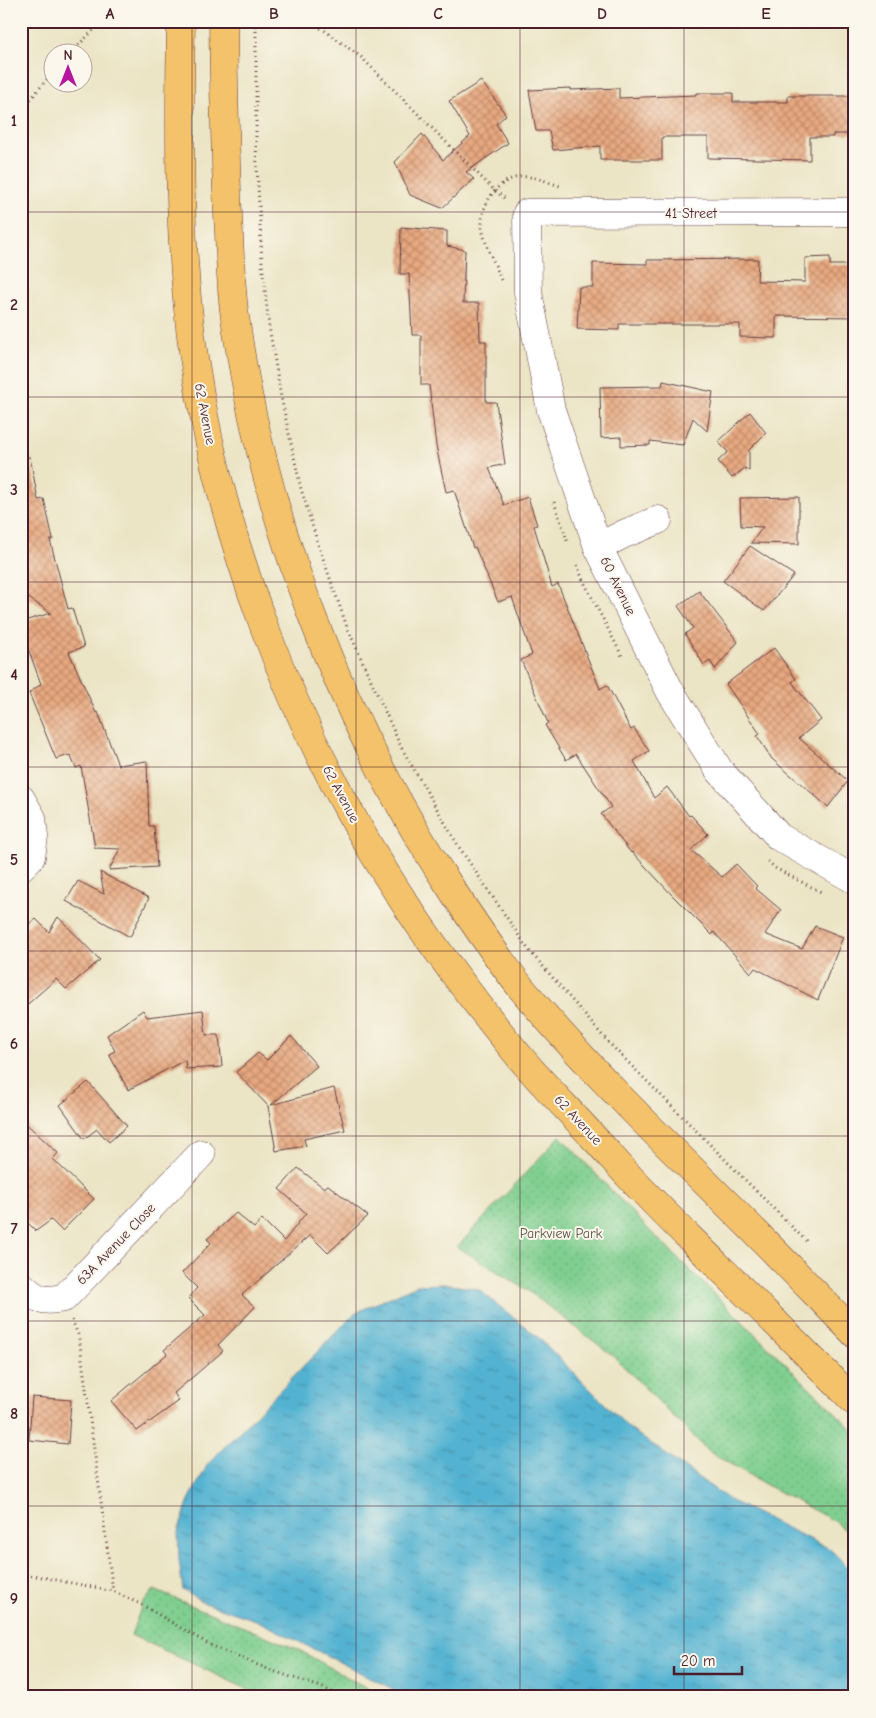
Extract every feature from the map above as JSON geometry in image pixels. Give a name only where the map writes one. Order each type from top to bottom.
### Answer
[{"type":"main road","name":"62 Avenue","points":[[180,21],[179,124],[184,259],[194,359],[207,426],[239,555],[285,679],[325,766],[357,824],[411,913],[469,993],[521,1059],[646,1194],[855,1402]]},
{"type":"main road","points":[[222,21],[227,196],[232,290],[249,401],[269,484],[293,560],[320,635],[362,735],[421,842],[484,938],[520,986],[581,1057],[855,1334]]},
{"type":"street","name":"41 Street","points":[[527,213],[855,212]]},
{"type":"street","name":"60 Avenue","points":[[527,213],[528,292],[551,410],[598,547],[670,691],[719,770],[779,837],[855,880]]},
{"type":"street","points":[[598,547],[658,520]]},
{"type":"street","points":[[21,799],[32,818],[34,837],[31,857],[21,867]]},
{"type":"street","name":"63A Avenue Close","points":[[21,1284],[30,1294],[48,1301],[64,1298],[202,1154]]},
{"type":"path","points":[[82,42],[106,21]]},
{"type":"path","points":[[256,21],[256,146],[262,263],[269,326],[281,397],[301,489],[318,544],[347,627],[401,747],[459,847],[528,949],[608,1042],[808,1243]]},
{"type":"path","points":[[307,21],[324,30],[361,57],[495,191]]},
{"type":"path","points":[[21,110],[42,85]]},
{"type":"path","points":[[79,1338],[113,1591]]},
{"type":"path","points":[[21,1575],[36,1576],[113,1591],[142,1605],[210,1644],[270,1670],[321,1686],[343,1697]]},
{"type":"green space","name":"Parkview Park","points":[[560,1136],[648,1229],[855,1432],[855,1539],[836,1522],[708,1451],[612,1355],[527,1290],[457,1247]]},
{"type":"green space","points":[[154,1590],[297,1649],[383,1697],[264,1697],[131,1635],[142,1605]]},
{"type":"water","points":[[444,1284],[478,1289],[539,1338],[629,1428],[731,1501],[830,1549],[855,1574],[855,1697],[402,1697],[395,1690],[256,1620],[205,1603],[183,1590],[178,1532],[190,1498],[208,1464],[355,1313],[417,1285]]},
{"type":"building","points":[[481,81],[506,115],[496,124],[508,143],[466,172],[474,179],[442,208],[410,195],[395,162],[422,134],[443,160],[470,136],[449,101]]},
{"type":"building","points":[[571,88],[571,90],[619,88],[619,98],[696,95],[696,93],[733,93],[733,102],[788,102],[788,96],[855,96],[855,134],[833,134],[833,137],[810,137],[810,160],[708,158],[708,137],[662,137],[662,160],[600,160],[600,146],[553,150],[549,131],[536,131],[529,90]]},
{"type":"building","points":[[401,227],[447,231],[447,246],[465,250],[463,303],[479,303],[480,341],[486,341],[486,402],[496,402],[505,464],[489,468],[504,505],[528,497],[537,525],[534,526],[552,587],[558,584],[600,689],[607,685],[631,730],[634,728],[649,751],[634,761],[654,798],[667,787],[689,816],[691,815],[708,834],[691,850],[722,877],[736,864],[757,886],[755,888],[781,910],[765,934],[802,949],[815,926],[843,937],[818,1000],[755,968],[751,973],[714,932],[712,935],[672,895],[631,853],[601,814],[611,807],[576,754],[566,760],[545,725],[548,723],[521,660],[532,655],[512,597],[498,602],[475,547],[473,548],[454,490],[446,492],[436,446],[429,385],[421,385],[421,335],[412,335],[409,274],[400,274]]},
{"type":"building","points":[[830,257],[830,265],[855,265],[855,317],[776,316],[776,338],[740,337],[740,324],[619,324],[619,330],[577,329],[579,287],[593,287],[593,263],[647,264],[647,260],[758,259],[757,281],[805,282],[805,258]]},
{"type":"building","points":[[663,381],[713,392],[707,431],[693,418],[683,445],[650,441],[650,445],[621,446],[621,437],[601,438],[600,387],[662,386]]},
{"type":"building","points":[[750,412],[766,433],[749,450],[749,471],[745,468],[732,478],[718,461],[728,452],[718,442]]},
{"type":"building","points":[[30,457],[38,500],[44,499],[53,539],[50,540],[68,609],[72,608],[84,647],[69,652],[96,713],[98,712],[118,765],[147,761],[149,826],[154,826],[157,867],[109,870],[120,849],[95,848],[81,766],[76,768],[70,755],[56,759],[29,693],[41,684],[29,651],[21,653],[21,622],[51,613],[21,593],[21,458]]},
{"type":"building","points":[[799,497],[799,544],[751,543],[763,527],[741,526],[740,498]]},
{"type":"building","points":[[750,546],[794,575],[764,611],[723,581]]},
{"type":"building","points":[[699,591],[738,642],[715,669],[710,661],[704,665],[685,634],[693,628],[678,606]]},
{"type":"building","points":[[774,648],[796,679],[792,682],[821,720],[799,738],[848,781],[828,807],[772,759],[757,736],[760,734],[726,684]]},
{"type":"building","points":[[100,872],[149,898],[130,937],[66,901],[78,881],[104,894]]},
{"type":"building","points":[[58,917],[100,960],[66,989],[56,979],[21,1010],[21,931],[36,919],[49,932]]},
{"type":"building","points":[[143,1010],[147,1017],[203,1010],[206,1035],[219,1035],[222,1067],[186,1069],[185,1060],[128,1090],[109,1054],[115,1051],[107,1035]]},
{"type":"building","points":[[291,1036],[317,1066],[271,1105],[334,1088],[345,1130],[304,1139],[306,1146],[276,1151],[268,1106],[236,1072],[258,1053],[267,1060]]},
{"type":"building","points":[[88,1082],[127,1126],[109,1142],[97,1129],[84,1139],[60,1105]]},
{"type":"building","points":[[21,1119],[58,1153],[53,1159],[94,1199],[62,1231],[51,1220],[36,1231],[21,1216]]},
{"type":"building","points":[[298,1168],[324,1188],[328,1185],[368,1216],[328,1253],[310,1235],[242,1295],[255,1307],[218,1345],[223,1351],[174,1393],[179,1401],[137,1431],[111,1401],[167,1354],[164,1350],[205,1315],[188,1298],[197,1288],[182,1273],[211,1243],[207,1239],[236,1213],[254,1228],[262,1219],[284,1241],[306,1213],[279,1189]]},
{"type":"building","points":[[32,1397],[71,1400],[68,1444],[29,1440]]}]
